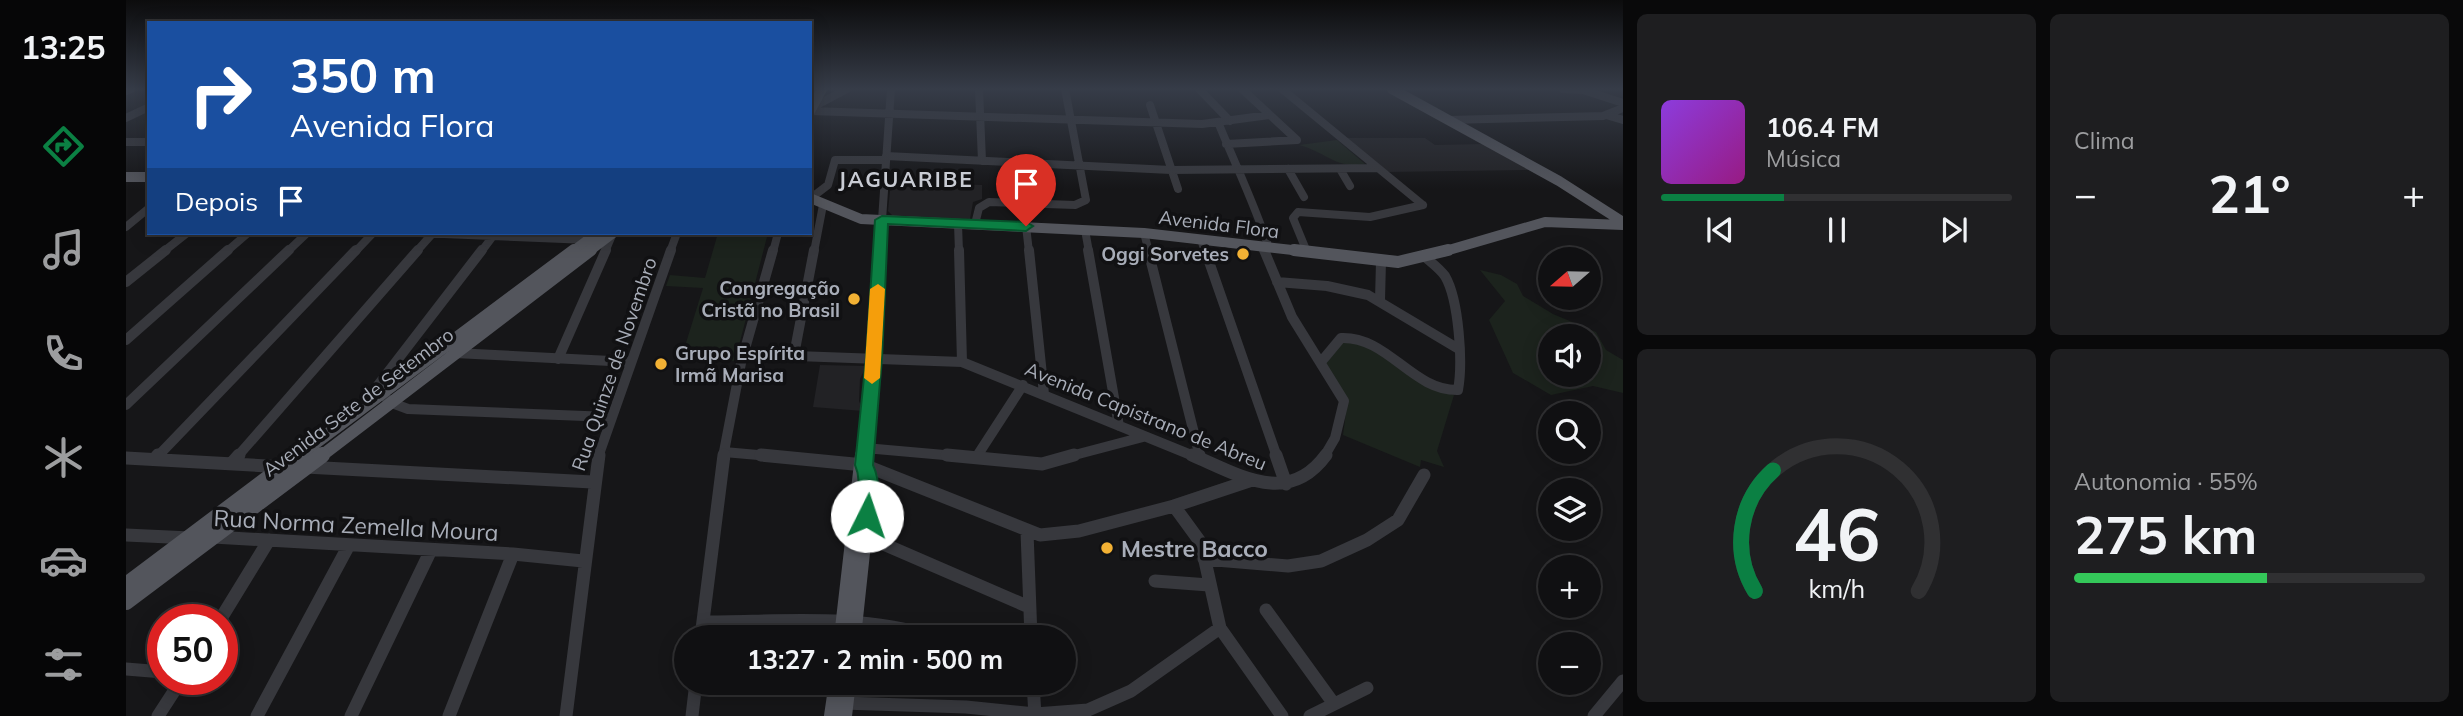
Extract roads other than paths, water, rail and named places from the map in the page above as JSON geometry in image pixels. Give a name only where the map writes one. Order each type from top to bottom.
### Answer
[{"type":"main road","points":[[1453,122],[1559,181],[1623,224]]},
{"type":"main road","points":[[126,177],[147,177]]},
{"type":"main road","name":"Avenida Flora","points":[[812,199],[854,218],[1144,233],[1381,261],[1425,257],[1545,222],[1623,224]]},
{"type":"main road","points":[[850,625],[861,534],[859,478],[864,465],[874,358],[882,220]]},
{"type":"main road","name":"Avenida Sete de Setembro","points":[[126,602],[392,403],[594,239]]},
{"type":"main road","name":"Avenida Sete de Setembro","points":[[126,585],[379,395],[594,239]]},
{"type":"street","points":[[882,220],[889,122]]},
{"type":"street","points":[[981,122],[982,161]]},
{"type":"street","points":[[975,224],[979,208],[989,202],[1082,204],[1087,194],[1073,122]]},
{"type":"street","points":[[1157,122],[1178,189]]},
{"type":"street","name":"Avenida Capistrano de Abreu","points":[[744,354],[962,362],[1251,480],[1272,485],[1286,484],[1315,471],[1337,433],[1344,401],[1292,317],[1266,247],[1256,207],[1236,169],[1218,122]]},
{"type":"street","points":[[1226,144],[1297,140],[1277,122]]},
{"type":"street","points":[[1307,252],[1293,218],[1298,212],[1370,217],[1423,205],[1322,122]]},
{"type":"street","points":[[126,142],[147,142]]},
{"type":"street","points":[[812,197],[828,186],[835,160],[886,158],[1171,170],[1377,168]]},
{"type":"street","points":[[1288,169],[1304,197]]},
{"type":"street","points":[[1340,169],[1350,186]]},
{"type":"street","points":[[794,355],[823,205]]},
{"type":"street","points":[[128,224],[147,210]]},
{"type":"street","points":[[128,224],[147,223]]},
{"type":"street","points":[[958,223],[962,362]]},
{"type":"street","points":[[1026,226],[1045,394]]},
{"type":"street","points":[[1086,230],[1119,426]]},
{"type":"street","points":[[1144,233],[1200,458]]},
{"type":"street","points":[[126,282],[185,235]]},
{"type":"street","points":[[126,341],[246,235]]},
{"type":"street","points":[[126,405],[305,235]]},
{"type":"street","points":[[155,459],[371,235]]},
{"type":"street","points":[[232,463],[431,235]]},
{"type":"street","points":[[594,239],[502,235],[375,387],[379,395],[408,409],[610,417]]},
{"type":"street","points":[[558,359],[612,235]]},
{"type":"street","name":"Rua Quinze de Novembro","points":[[566,716],[592,482],[610,417],[676,235]]},
{"type":"street","points":[[703,625],[724,452],[744,354],[777,235]]},
{"type":"street","points":[[1201,239],[1286,484]]},
{"type":"street","points":[[1321,362],[1341,338],[1354,337],[1376,346],[1422,378],[1454,392],[1460,384],[1447,281],[1425,257]]},
{"type":"street","points":[[1380,300],[1381,261]]},
{"type":"street","points":[[1278,282],[1342,288],[1380,300],[1457,348]]},
{"type":"street","points":[[455,353],[630,362]]},
{"type":"street","points":[[977,456],[1023,386]]},
{"type":"street","points":[[865,448],[977,456],[1042,464],[1143,437]]},
{"type":"street","points":[[724,452],[864,465],[1027,532],[1048,535],[1071,533],[1174,506],[1251,480]]},
{"type":"street","points":[[126,458],[592,482]]},
{"type":"street","points":[[1204,559],[1288,566],[1321,561],[1374,536],[1398,520],[1424,475]]},
{"type":"street","points":[[1174,506],[1196,535],[1220,628],[1282,716]]},
{"type":"street","points":[[1027,532],[1030,625]]},
{"type":"street","points":[[861,534],[1029,607]]},
{"type":"street","name":"Rua Norma Zemella Moura","points":[[126,535],[270,540],[513,554],[583,561]]},
{"type":"street","points":[[230,604],[270,540]]},
{"type":"street","points":[[257,716],[349,545]]},
{"type":"street","points":[[351,716],[431,550]]},
{"type":"street","points":[[449,716],[513,554]]},
{"type":"street","points":[[1155,581],[1209,585]]},
{"type":"street","points":[[1266,610],[1334,704]]},
{"type":"street","points":[[703,622],[752,625]]},
{"type":"street","points":[[839,710],[966,708],[1035,715],[1088,710],[1105,705],[1131,691],[1220,628]]},
{"type":"street","points":[[126,669],[147,671]]},
{"type":"street","points":[[1594,716],[1623,681]]},
{"type":"street","points":[[1310,716],[1367,688]]},
{"type":"street","points":[[158,716],[172,695]]},
{"type":"street","points":[[692,716],[694,695]]},
{"type":"street","points":[[1034,695],[1035,715]]},
{"type":"place","name":"Oggi Sorvetes","points":[[1243,254]]},
{"type":"place","name":"Congregação Cristã no Brasil","points":[[854,299]]},
{"type":"place","name":"Grupo Espírita Irmã Marisa","points":[[661,364]]},
{"type":"place","name":"Mestre Bacco","points":[[1107,548]]},
{"type":"district","name":"JAGUARIBE","points":[[906,179]]}]
